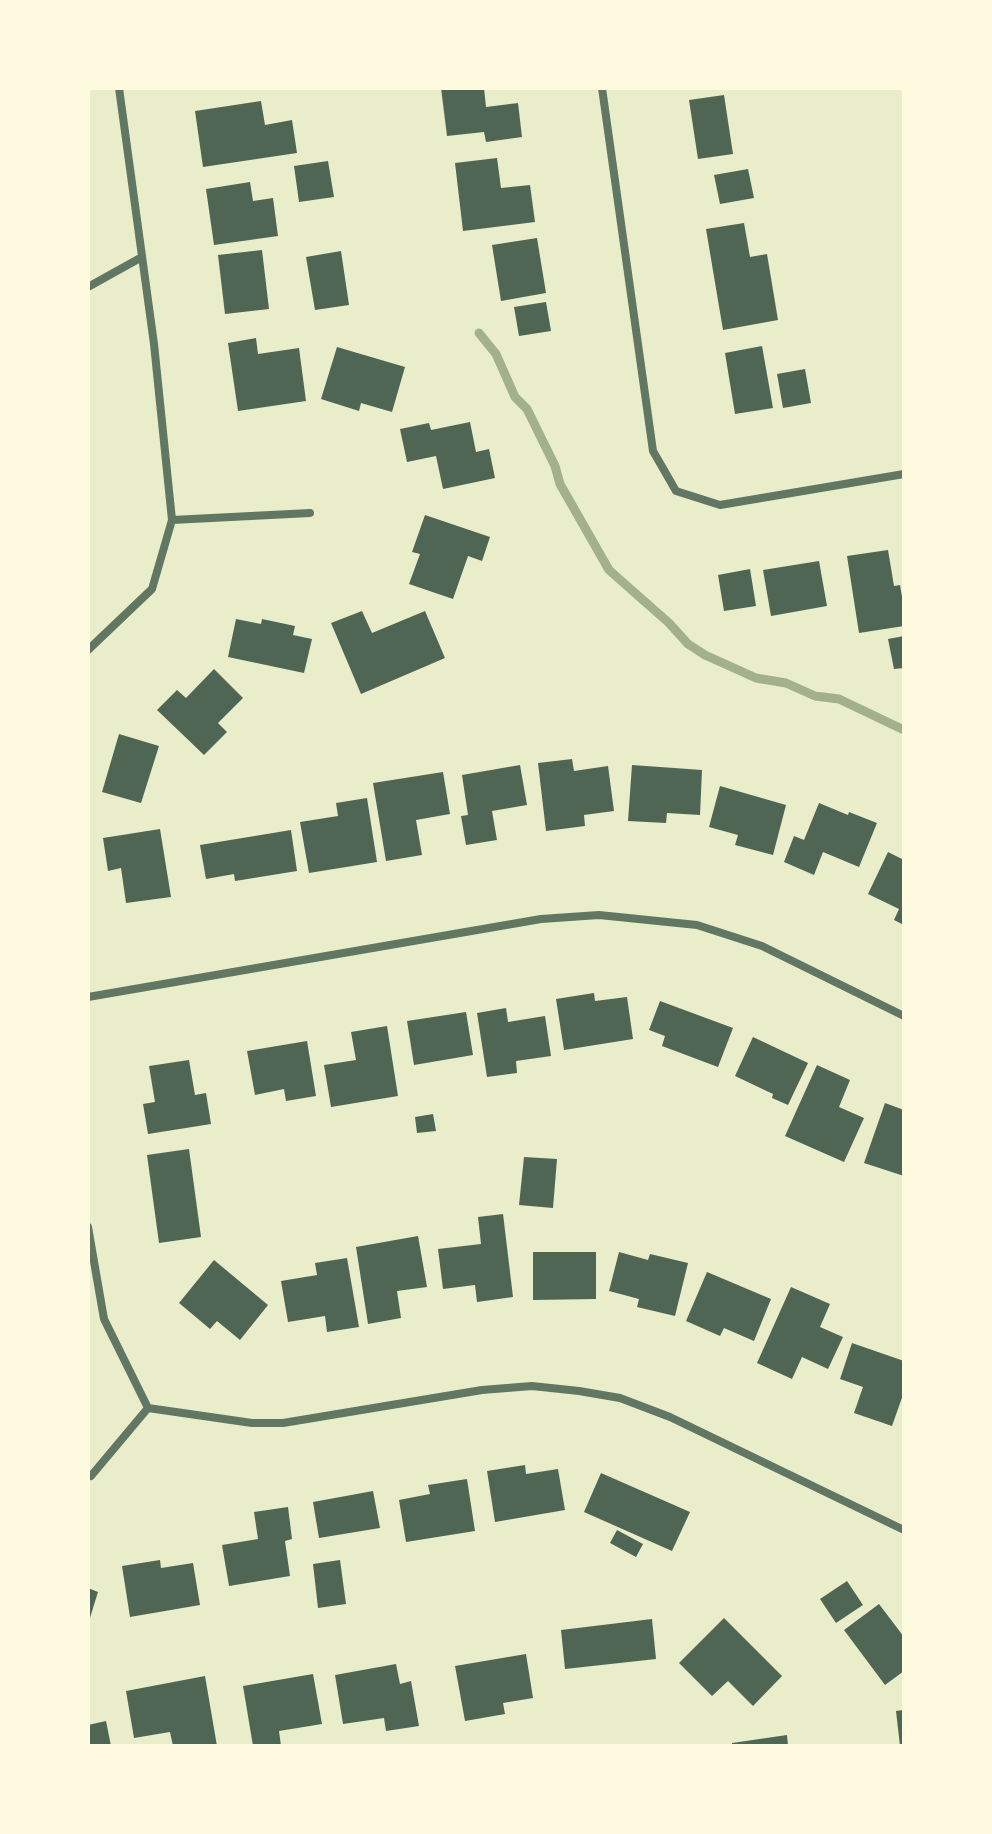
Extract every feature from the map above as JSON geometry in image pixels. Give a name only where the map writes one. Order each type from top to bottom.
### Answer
[{"type":"street","points":[[88,650],[152,589],[172,520],[154,344],[119,88]]},
{"type":"street","points":[[602,88],[653,451],[676,491],[720,505],[904,474]]},
{"type":"street","points":[[88,287],[142,257]]},
{"type":"street","points":[[172,520],[310,513]]},
{"type":"street","points":[[88,997],[541,919],[599,915],[697,925],[762,946],[904,1016]]},
{"type":"street","points":[[88,1227],[104,1319],[148,1408]]},
{"type":"street","points":[[148,1408],[252,1423],[283,1423],[482,1390],[532,1386],[579,1391],[620,1398],[670,1417],[904,1530]]},
{"type":"street","points":[[91,1476],[148,1408]]},
{"type":"building","points":[[441,88],[484,88],[486,107],[518,103],[522,137],[486,142],[484,132],[447,136]]},
{"type":"building","points":[[724,95],[733,154],[698,159],[689,100]]},
{"type":"building","points":[[261,101],[265,125],[292,120],[297,153],[203,167],[195,111]]},
{"type":"building","points":[[497,158],[501,188],[530,185],[535,222],[463,231],[455,163]]},
{"type":"building","points":[[328,161],[334,197],[299,202],[294,166]]},
{"type":"building","points":[[748,169],[754,198],[720,204],[714,175]]},
{"type":"building","points":[[250,182],[253,201],[273,198],[278,236],[214,245],[206,189]]},
{"type":"building","points":[[744,223],[750,257],[767,254],[778,320],[723,330],[706,229]]},
{"type":"building","points":[[537,238],[546,293],[501,301],[492,245]]},
{"type":"building","points":[[262,250],[269,309],[225,314],[218,255]]},
{"type":"building","points":[[341,251],[349,305],[315,310],[306,257]]},
{"type":"building","points":[[546,302],[551,331],[519,336],[514,307]]},
{"type":"building","points":[[256,338],[258,354],[299,348],[306,401],[238,411],[228,343]]},
{"type":"building","points":[[762,346],[773,408],[735,414],[725,353]]},
{"type":"building","points":[[337,347],[405,367],[392,412],[361,403],[359,411],[321,399]]},
{"type":"building","points":[[805,369],[811,403],[783,408],[777,374]]},
{"type":"building","points":[[470,422],[476,452],[489,449],[495,478],[443,489],[436,456],[407,462],[400,429],[429,423],[431,430]]},
{"type":"building","points":[[425,515],[490,537],[482,561],[468,556],[453,599],[409,584],[420,554],[412,552]]},
{"type":"building","points":[[888,550],[894,586],[900,585],[904,626],[859,633],[847,556]]},
{"type":"building","points":[[819,561],[827,606],[771,616],[763,570]]},
{"type":"building","points":[[750,569],[756,606],[724,611],[718,575]]},
{"type":"building","points":[[362,611],[372,633],[425,611],[445,658],[361,694],[331,623]]},
{"type":"building","points":[[236,619],[261,624],[262,619],[295,626],[293,635],[312,639],[304,673],[228,657]]},
{"type":"building","points":[[904,636],[904,668],[894,669],[888,639]]},
{"type":"building","points":[[214,669],[243,698],[218,723],[227,732],[204,755],[157,710],[177,690],[186,698]]},
{"type":"building","points":[[119,734],[159,746],[141,803],[102,792]]},
{"type":"building","points":[[572,759],[574,771],[608,766],[614,811],[584,815],[585,826],[546,831],[538,763]]},
{"type":"building","points":[[520,765],[527,805],[492,811],[497,840],[466,845],[461,816],[468,815],[462,775]]},
{"type":"building","points":[[632,765],[702,770],[700,815],[667,813],[666,823],[628,821]]},
{"type":"building","points":[[443,772],[450,814],[416,820],[422,855],[386,861],[373,783]]},
{"type":"building","points":[[720,786],[786,805],[773,855],[735,845],[738,835],[709,827]]},
{"type":"building","points":[[367,798],[377,862],[309,873],[300,822],[338,816],[336,803]]},
{"type":"building","points":[[819,803],[877,823],[859,867],[823,852],[814,875],[784,862],[794,836],[804,840]]},
{"type":"building","points":[[160,829],[171,897],[126,903],[121,868],[108,871],[103,838]]},
{"type":"building","points":[[291,830],[297,871],[235,881],[234,874],[206,879],[200,845]]},
{"type":"building","points":[[888,852],[904,860],[904,925],[894,920],[899,909],[868,894]]},
{"type":"building","points":[[594,993],[595,1001],[627,997],[633,1039],[564,1050],[556,999]]},
{"type":"building","points":[[660,1001],[733,1028],[718,1067],[662,1046],[665,1036],[649,1030]]},
{"type":"building","points":[[506,1008],[508,1022],[545,1016],[551,1056],[516,1061],[517,1073],[487,1077],[477,1013]]},
{"type":"building","points":[[466,1012],[473,1055],[414,1065],[407,1021]]},
{"type":"building","points":[[387,1026],[398,1096],[331,1107],[324,1065],[356,1060],[351,1032]]},
{"type":"building","points":[[753,1037],[808,1063],[788,1105],[772,1098],[773,1094],[735,1076]]},
{"type":"building","points":[[307,1041],[316,1096],[286,1101],[284,1089],[255,1095],[247,1051]]},
{"type":"building","points":[[189,1060],[195,1095],[206,1093],[211,1124],[148,1134],[143,1104],[155,1102],[149,1066]]},
{"type":"building","points":[[817,1065],[850,1080],[839,1107],[864,1118],[844,1162],[785,1136]]},
{"type":"building","points":[[885,1103],[904,1110],[904,1176],[864,1163]]},
{"type":"building","points":[[433,1114],[436,1131],[417,1133],[415,1117]]},
{"type":"building","points":[[189,1149],[201,1237],[159,1243],[147,1155]]},
{"type":"building","points":[[524,1157],[557,1159],[553,1208],[519,1205]]},
{"type":"building","points":[[503,1214],[513,1297],[477,1302],[475,1285],[443,1289],[438,1249],[481,1244],[478,1217]]},
{"type":"building","points":[[418,1236],[427,1287],[397,1291],[401,1318],[368,1324],[356,1247]]},
{"type":"building","points":[[533,1252],[596,1252],[596,1299],[533,1300]]},
{"type":"building","points":[[619,1252],[648,1260],[650,1254],[688,1263],[675,1316],[637,1307],[639,1299],[609,1291]]},
{"type":"building","points":[[347,1258],[359,1327],[327,1332],[325,1316],[288,1322],[281,1281],[317,1275],[315,1263]]},
{"type":"building","points":[[214,1260],[268,1305],[240,1340],[217,1321],[210,1329],[179,1303]]},
{"type":"building","points":[[707,1272],[771,1299],[754,1341],[724,1328],[720,1336],[686,1321]]},
{"type":"building","points":[[791,1287],[830,1304],[820,1327],[843,1337],[828,1369],[802,1357],[792,1379],[757,1363]]},
{"type":"building","points":[[852,1343],[904,1361],[904,1392],[892,1426],[854,1413],[863,1387],[840,1379]]},
{"type":"building","points":[[525,1465],[526,1474],[558,1469],[565,1510],[495,1522],[487,1471]]},
{"type":"building","points":[[601,1473],[690,1512],[672,1551],[584,1512]]},
{"type":"building","points":[[467,1479],[475,1531],[406,1542],[399,1500],[430,1494],[428,1485]]},
{"type":"building","points":[[373,1491],[380,1528],[319,1538],[313,1502]]},
{"type":"building","points":[[288,1507],[292,1539],[285,1541],[290,1576],[229,1586],[222,1545],[258,1539],[254,1512]]},
{"type":"building","points":[[617,1530],[643,1544],[636,1557],[610,1543]]},
{"type":"building","points":[[160,1560],[161,1568],[193,1563],[200,1605],[130,1617],[122,1566]]},
{"type":"building","points":[[340,1560],[346,1604],[318,1608],[313,1564]]},
{"type":"building","points":[[847,1581],[863,1605],[836,1623],[820,1599]]},
{"type":"building","points":[[88,1588],[98,1592],[89,1621],[88,1621]]},
{"type":"building","points":[[879,1604],[904,1637],[904,1671],[885,1685],[844,1630]]},
{"type":"building","points":[[724,1618],[782,1676],[753,1706],[728,1681],[712,1696],[679,1663]]},
{"type":"building","points":[[652,1619],[656,1659],[565,1669],[561,1630]]},
{"type":"building","points":[[526,1654],[533,1698],[503,1703],[505,1714],[465,1721],[455,1666]]},
{"type":"building","points":[[396,1664],[400,1684],[411,1681],[419,1726],[386,1731],[384,1718],[343,1724],[335,1675]]},
{"type":"building","points":[[313,1674],[322,1724],[279,1731],[281,1746],[253,1746],[243,1686]]},
{"type":"building","points":[[205,1676],[217,1746],[173,1746],[170,1732],[134,1738],[126,1691]]},
{"type":"building","points":[[904,1710],[904,1746],[900,1746],[896,1711]]},
{"type":"building","points":[[106,1721],[111,1746],[88,1746],[88,1725]]},
{"type":"building","points":[[787,1735],[788,1746],[732,1746],[732,1743]]},
{"type":"waterway","points":[[479,333],[496,354],[515,397],[527,409],[555,466],[560,484],[609,570],[688,644],[756,678],[786,683],[815,696],[839,699],[904,730]]}]
